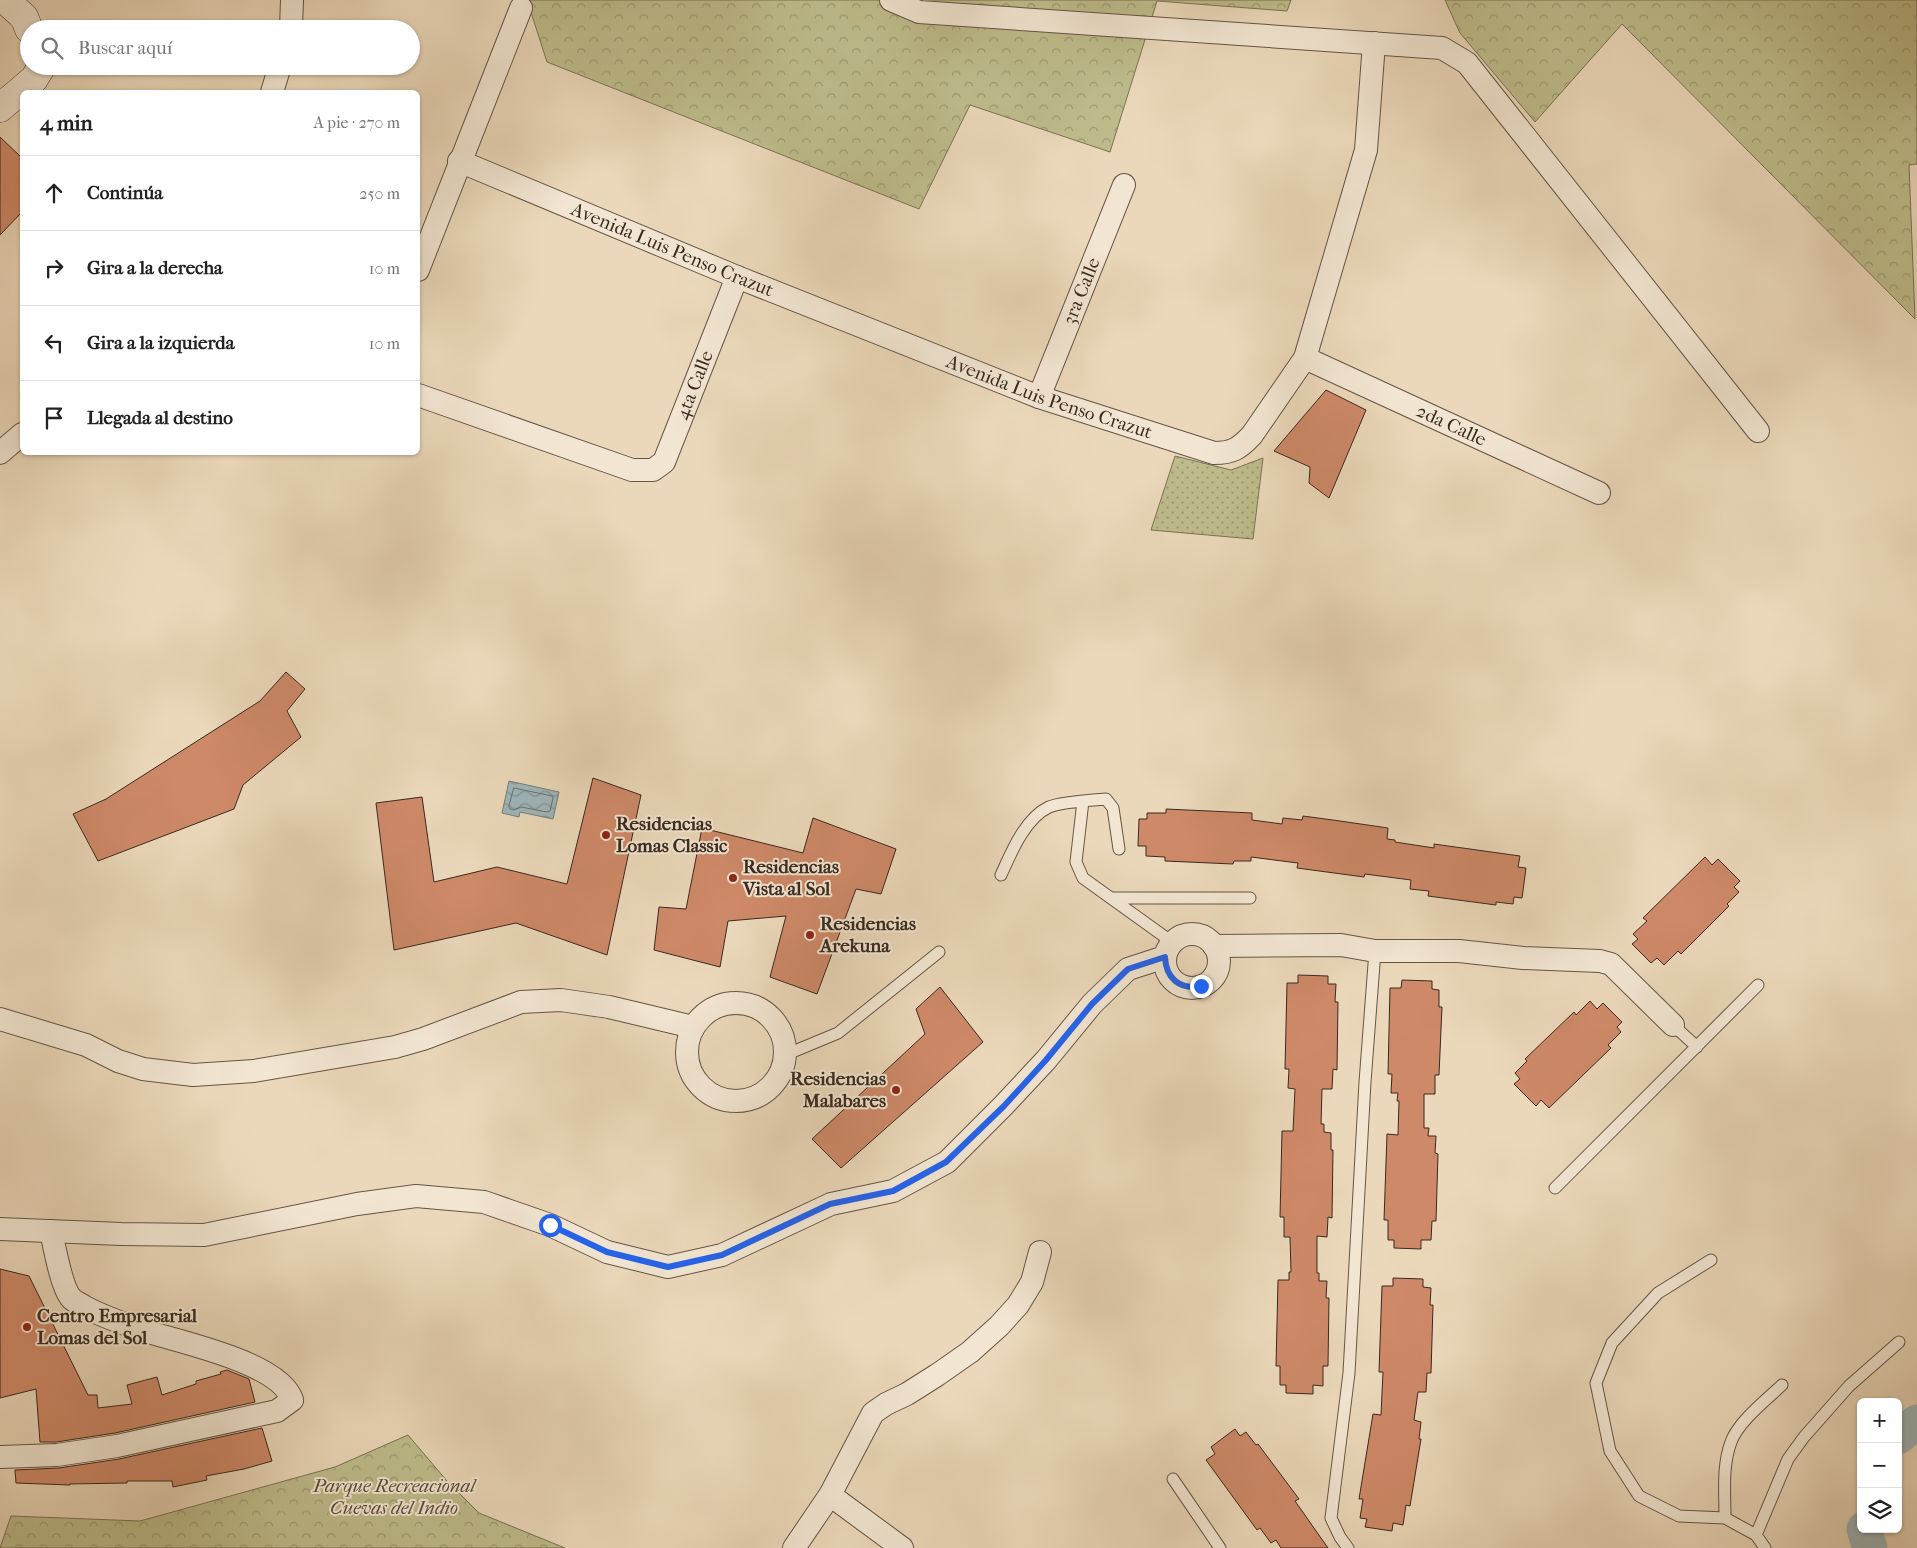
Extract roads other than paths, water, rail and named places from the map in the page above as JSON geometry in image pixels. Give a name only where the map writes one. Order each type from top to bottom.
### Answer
[{"type":"main road","points":[[5,0],[25,20]]},
{"type":"main road","points":[[30,0],[41,12],[44,20]]},
{"type":"main road","points":[[0,86],[10,81],[20,71]]},
{"type":"main road","points":[[20,90],[36,75]]},
{"type":"main road","points":[[0,108],[20,90]]},
{"type":"street","points":[[275,0],[291,15]]},
{"type":"street","points":[[891,0],[920,12],[1442,48],[1467,63],[1758,431]]},
{"type":"street","points":[[420,265],[459,161],[521,8]]},
{"type":"street","name":"Avenida Luis Penso Crazut","points":[[459,161],[737,277],[1039,397],[1214,453],[1228,453],[1242,446],[1252,435],[1305,358],[1366,150],[1374,43]]},
{"type":"street","points":[[273,90],[277,75]]},
{"type":"street","name":"3ra Calle","points":[[1039,397],[1124,185]]},
{"type":"street","name":"4ta Calle","points":[[420,396],[632,470],[652,470],[664,462],[737,277]]},
{"type":"street","name":"2da Calle","points":[[1305,358],[1600,493]]},
{"type":"street","points":[[0,453],[20,436]]},
{"type":"street","points":[[0,1229],[204,1235],[357,1204],[416,1196],[484,1202],[550,1225],[607,1252],[668,1267],[722,1255],[830,1204],[893,1191],[946,1162],[1004,1106],[1046,1060],[1092,1004],[1128,969],[1168,949],[1188,934],[1205,937],[1214,946],[1219,958],[1215,975],[1209,982],[1201,986],[1192,988],[1182,986],[1169,975],[1165,966],[1168,949]]},
{"type":"street","points":[[1214,946],[1341,945],[1375,950],[1460,950],[1523,958],[1600,961],[1611,964],[1672,1025]]},
{"type":"street","points":[[0,1019],[86,1045],[118,1061],[143,1069],[194,1075],[254,1071],[395,1047],[423,1039],[521,1002],[561,1000],[609,1008],[693,1027]]},
{"type":"street","points":[[734,1003],[750,1005],[765,1012],[776,1024],[783,1039],[785,1056],[781,1072],[769,1090],[745,1100],[729,1101],[714,1096],[701,1087],[692,1074],[687,1059],[687,1043],[693,1027],[703,1014],[718,1006],[734,1003]]},
{"type":"street","points":[[0,1457],[57,1455],[117,1446],[277,1411],[292,1400],[290,1392],[264,1371],[192,1344],[147,1332],[102,1316],[71,1299],[58,1267],[51,1231]]},
{"type":"street","points":[[794,1548],[830,1495],[874,1414],[886,1404],[938,1375],[970,1352],[1000,1326],[1018,1305],[1032,1282],[1040,1252]]},
{"type":"street","points":[[830,1495],[902,1548]]},
{"type":"lane","points":[[1001,875],[1016,842],[1036,816],[1049,807],[1106,799],[1113,808],[1119,849]]},
{"type":"lane","points":[[1083,801],[1076,862],[1083,878],[1111,898],[1168,949]]},
{"type":"lane","points":[[1111,898],[1250,898]]},
{"type":"lane","points":[[1348,1548],[1340,1537],[1332,1518],[1349,1373],[1365,1082],[1375,950]]},
{"type":"lane","points":[[785,1056],[838,1033],[938,952]]},
{"type":"lane","points":[[1555,1188],[1758,986]]},
{"type":"lane","points":[[1672,1025],[1697,1047]]},
{"type":"lane","points":[[1712,1260],[1658,1293],[1612,1343],[1596,1383],[1610,1451],[1639,1496],[1679,1516],[1725,1518],[1756,1534],[1765,1548]]},
{"type":"lane","points":[[1756,1534],[1788,1459],[1804,1437],[1849,1386],[1899,1342]]},
{"type":"lane","points":[[1725,1518],[1724,1472],[1731,1441],[1749,1417],[1782,1385]]},
{"type":"lane","points":[[1173,1480],[1220,1548]]},
{"type":"water","points":[[509,781],[559,792],[553,819],[520,812],[519,817],[502,813]]},
{"type":"waterway","points":[[1902,1434],[1917,1422]]},
{"type":"waterway","points":[[1865,1533],[1870,1548]]},
{"type":"place","name":"Residencias Lomas Classic","points":[[606,835]]},
{"type":"place","name":"Residencias Vista al Sol","points":[[733,878]]},
{"type":"place","name":"Residencias Arekuna","points":[[810,935]]},
{"type":"place","name":"Residencias Malabares","points":[[896,1090]]},
{"type":"place","name":"Centro Empresarial Lomas del Sol","points":[[27,1327]]},
{"type":"park label","name":"Parque Recreacional Cuevas del Indio","points":[[394,1497]]}]
